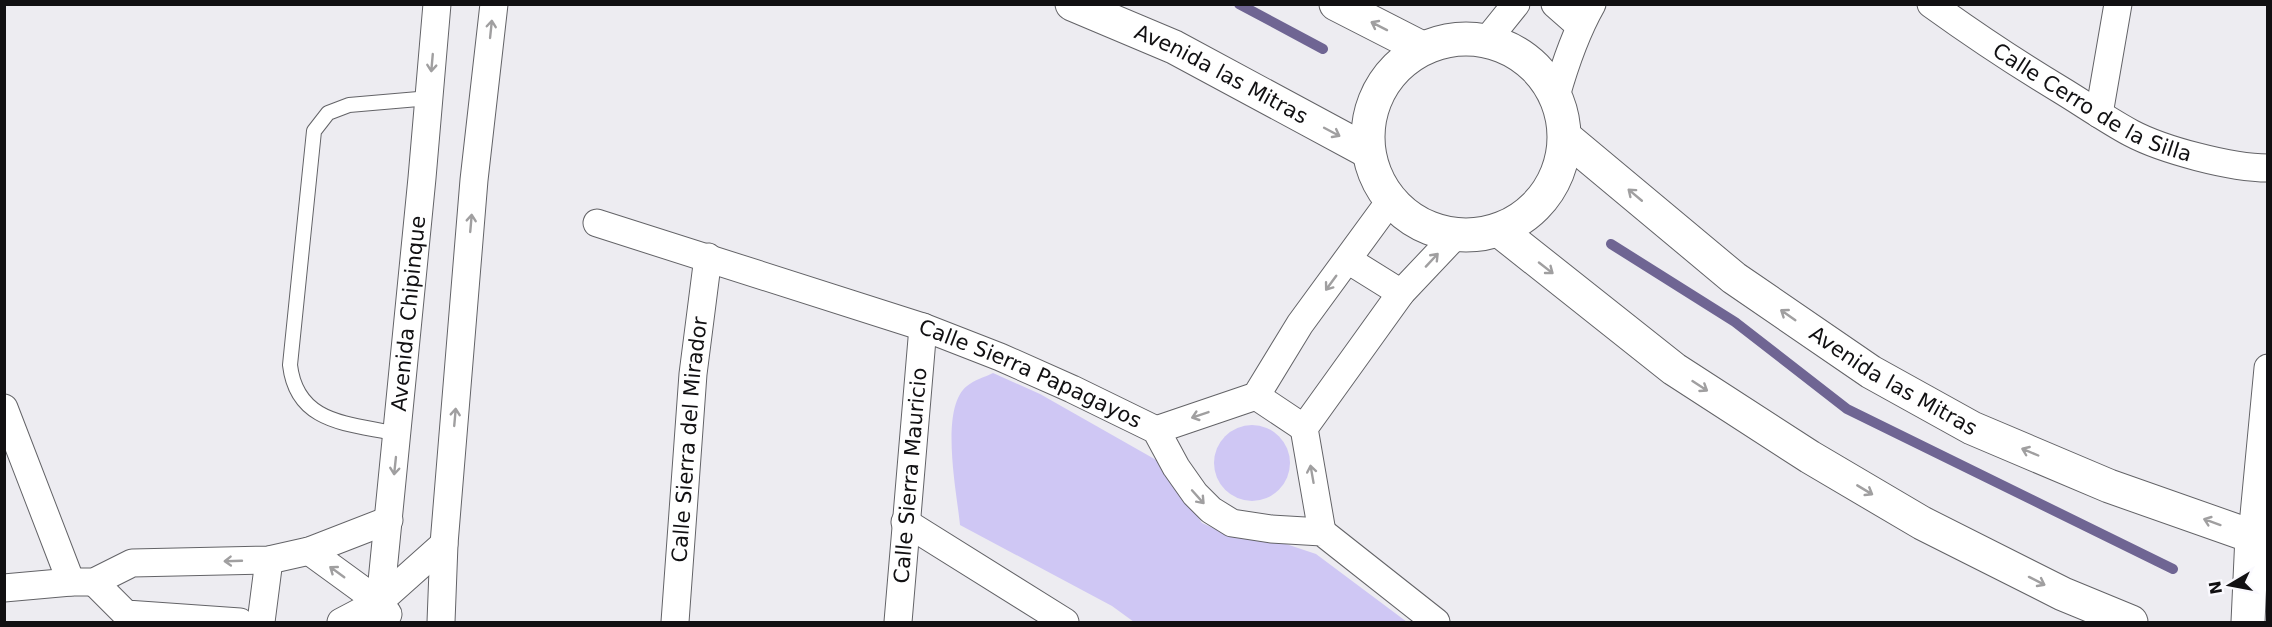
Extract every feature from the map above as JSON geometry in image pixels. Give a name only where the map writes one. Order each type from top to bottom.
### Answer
[{"type":"street","name":"Avenida Chipinque","points":[[384,616],[389,520],[437,4]]},
{"type":"street","points":[[441,622],[444,544],[474,180],[494,4]]},
{"type":"street","name":"Avenida las Mitras","points":[[1072,4],[1174,47],[1367,151]]},
{"type":"street","points":[[1336,4],[1422,48]]},
{"type":"street","points":[[1487,40],[1516,4]]},
{"type":"street","points":[[1555,4],[1586,15],[1566,60],[1556,96]]},
{"type":"street","name":"Calle Cerro de la Silla","points":[[1931,4],[1994,49],[2133,134],[2170,148],[2253,168],[2268,168]]},
{"type":"street","points":[[2099,114],[2118,4]]},
{"type":"street","points":[[1464,38],[1487,40],[1515,51],[1539,71],[1556,96],[1565,137],[1557,177],[1534,210],[1500,231],[1454,237],[1419,225],[1390,201],[1367,151],[1368,120],[1378,91],[1396,66],[1422,48],[1442,40],[1464,38]]},
{"type":"street","name":"Avenida las Mitras","points":[[1565,137],[1734,278],[1871,372],[1972,428],[2109,486],[2260,539]]},
{"type":"street","points":[[1156,430],[1256,396],[1300,324],[1390,201]]},
{"type":"street","name":"Calle Sierra Papagayos","points":[[597,223],[923,327],[1020,366],[1156,430],[1176,467],[1195,494],[1211,510],[1232,523],[1271,529],[1322,532]]},
{"type":"street","points":[[1500,231],[1674,369],[1810,457],[1922,523],[2063,594],[2131,622]]},
{"type":"street","points":[[1436,622],[1322,532],[1304,428],[1401,293],[1454,237]]},
{"type":"street","name":"Calle Sierra del Mirador","points":[[675,622],[693,374],[708,257]]},
{"type":"street","points":[[1348,260],[1401,293]]},
{"type":"street","name":"Calle Sierra Mauricio","points":[[898,622],[923,327]]},
{"type":"street","points":[[2248,622],[2260,539],[2268,368]]},
{"type":"street","points":[[1256,396],[1304,428]]},
{"type":"street","points":[[4,408],[83,582],[125,618],[240,622]]},
{"type":"street","points":[[4,588],[83,582],[132,563],[269,560],[309,551],[389,520]]},
{"type":"street","points":[[905,522],[1065,622]]},
{"type":"street","points":[[341,622],[384,616],[444,544]]},
{"type":"street","points":[[309,551],[384,616]]},
{"type":"street","points":[[261,622],[269,560]]},
{"type":"street","points":[[125,618],[132,563]]},
{"type":"lane","points":[[398,434],[328,418],[315,412],[304,403],[292,382],[290,365],[314,131],[328,113],[342,107],[430,98]]},
{"type":"shaded area","points":[[993,373],[1040,394],[1158,461],[1202,523],[1231,536],[1277,541],[1316,554],[1407,622],[1134,622],[1112,606],[960,525],[952,452],[954,412],[959,397],[967,386]]},
{"type":"shaded area","points":[[1252,425],[1266,428],[1279,436],[1287,449],[1290,463],[1287,477],[1279,490],[1266,498],[1252,501],[1238,498],[1225,490],[1217,477],[1214,463],[1217,449],[1225,436],[1238,428]]},
{"type":"waterway","points":[[1239,4],[1323,49]]},
{"type":"waterway","points":[[1611,244],[1735,322],[1847,409],[2173,569]]}]
